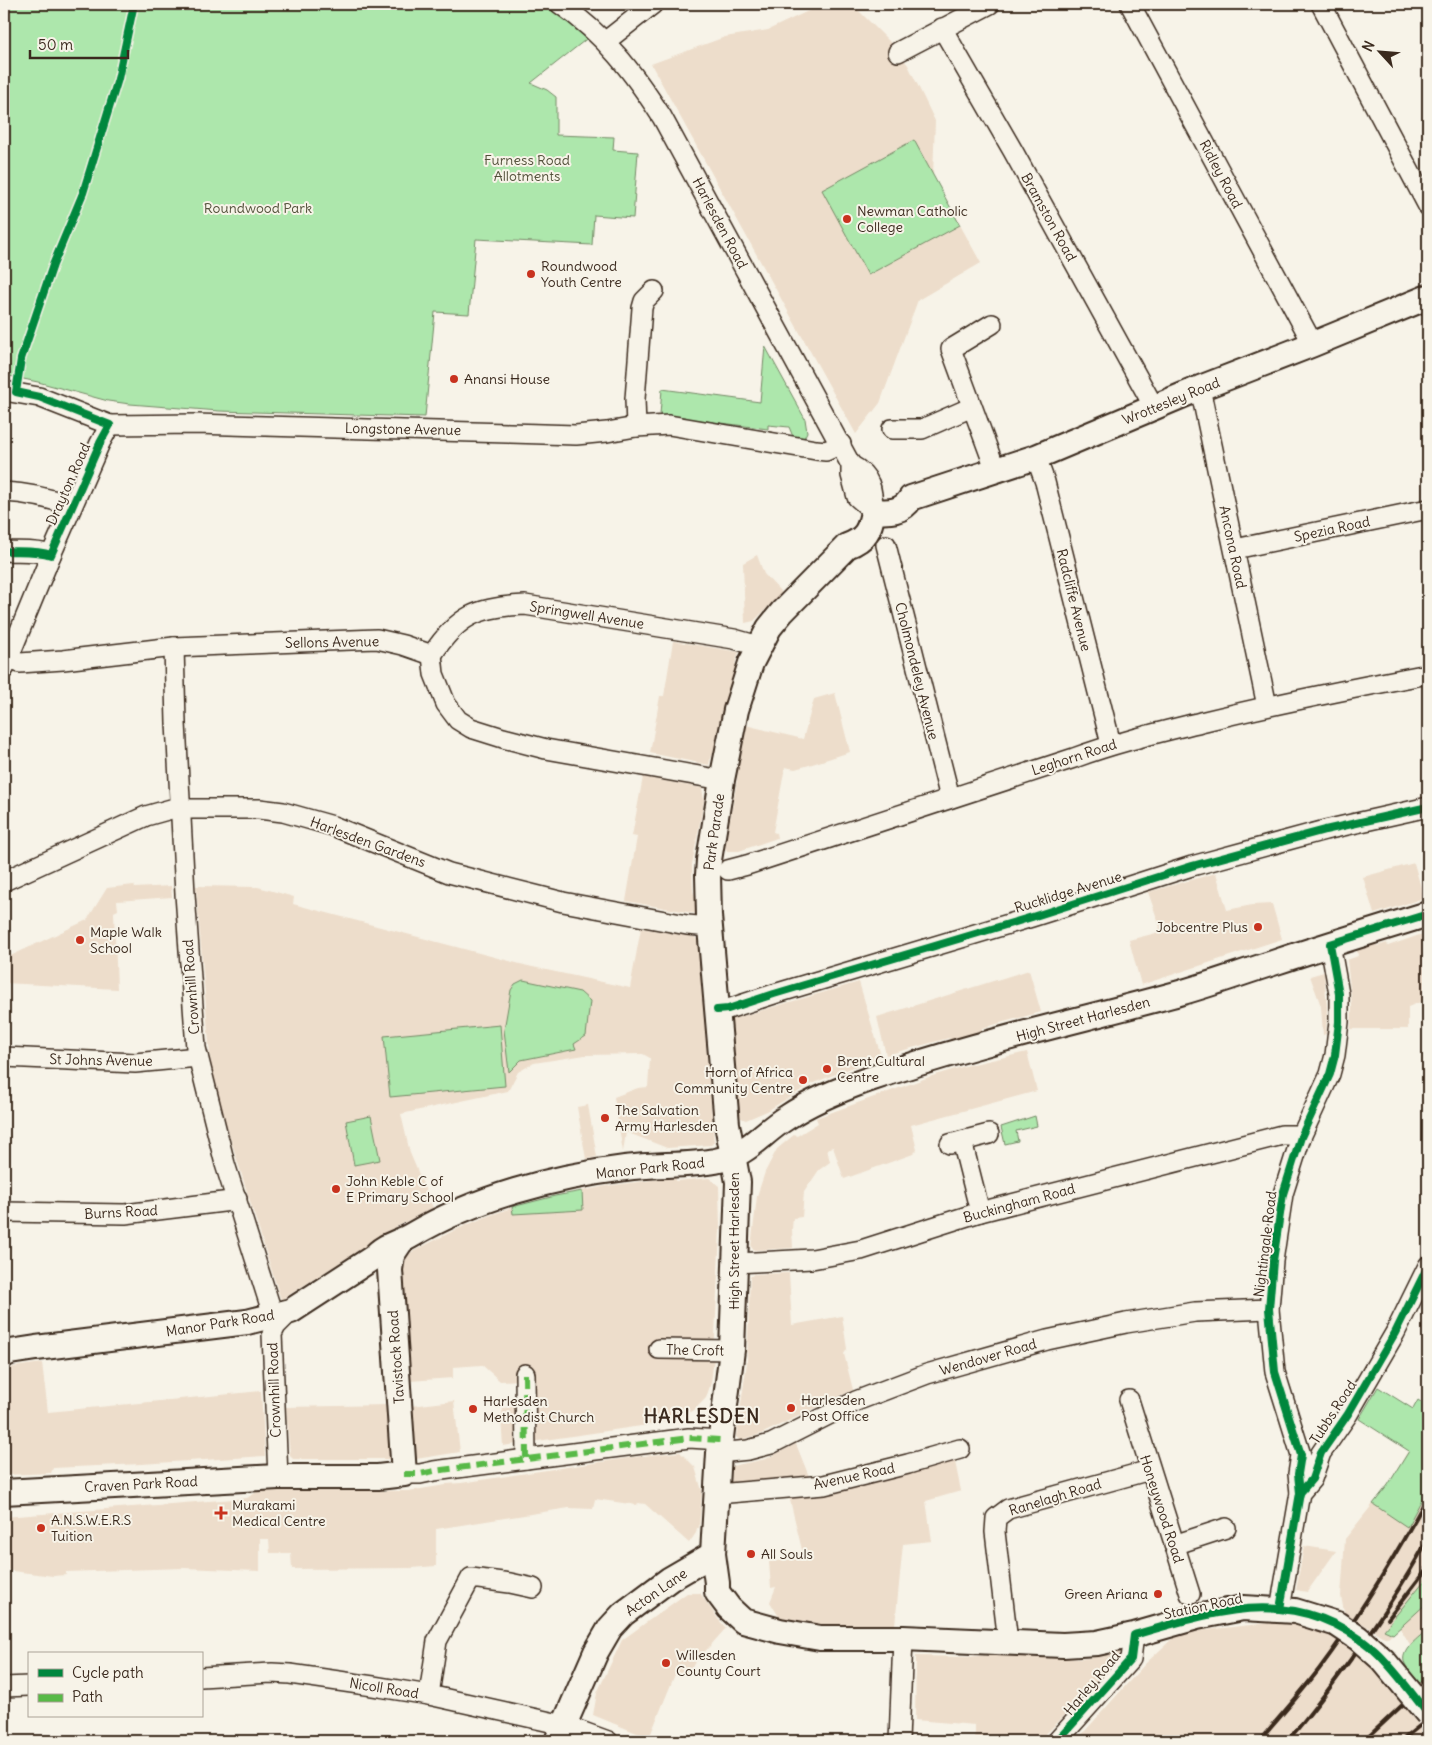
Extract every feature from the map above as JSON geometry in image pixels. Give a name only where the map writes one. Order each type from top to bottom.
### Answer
[{"type":"main road","name":"Wrottesley Road","points":[[871,526],[888,498],[903,493],[912,498],[1036,457],[1200,388],[1312,345],[1428,297]]},
{"type":"main road","name":"Park Parade","points":[[734,1156],[727,1124],[710,927],[708,875],[722,780],[736,710],[744,680],[769,628],[782,612],[847,546],[871,526]]},
{"type":"main road","name":"High Street Harlesden","points":[[720,1447],[732,1350],[738,1182],[734,1156],[745,1151],[785,1118],[818,1099],[864,1081],[950,1054],[1181,992],[1428,914]]},
{"type":"main road","name":"Manor Park Road","points":[[4,1356],[10,1352],[247,1322],[282,1313],[382,1263],[379,1250],[400,1242],[422,1229],[478,1203],[531,1187],[626,1168],[713,1161],[734,1156]]},
{"type":"main road","name":"Tavistock Road","points":[[382,1263],[404,1474]]},
{"type":"main road","points":[[670,1579],[699,1584],[717,1592],[713,1554],[720,1447]]},
{"type":"main road","points":[[278,1477],[378,1477],[404,1474]]},
{"type":"main road","name":"Craven Park Road","points":[[4,1492],[278,1477]]},
{"type":"main road","name":"Acton Lane","points":[[561,1733],[596,1652],[610,1628],[623,1614],[670,1579],[713,1554]]},
{"type":"main road","name":"Station Road","points":[[717,1592],[729,1608],[743,1621],[780,1631],[820,1638],[903,1638],[1008,1642],[1036,1645],[1097,1643],[1134,1635],[1197,1617],[1243,1608],[1280,1609],[1306,1614],[1337,1624],[1358,1638],[1383,1660],[1428,1714]]},
{"type":"street","name":"Harlesden Road","points":[[560,4],[606,41],[638,79],[662,117],[851,464],[862,470],[873,490],[871,526]]},
{"type":"street","points":[[606,41],[653,4]]},
{"type":"street","points":[[898,52],[990,4]]},
{"type":"street","name":"Ridley Road","points":[[1130,4],[1312,345]]},
{"type":"street","points":[[1321,4],[1428,206]]},
{"type":"street","name":"Bramston Road","points":[[942,28],[1013,151],[1154,407]]},
{"type":"street","points":[[636,426],[635,399],[642,308],[644,301],[654,291]]},
{"type":"street","points":[[992,324],[951,349],[996,471]]},
{"type":"street","name":"Ancona Road","points":[[1200,388],[1267,706]]},
{"type":"street","name":"Longstone Avenue","points":[[4,391],[39,397],[110,425],[196,424],[576,435],[607,432],[636,426],[669,425],[806,447],[838,438]]},
{"type":"street","points":[[892,429],[922,429],[972,407]]},
{"type":"street","name":"Drayton Road","points":[[6,664],[72,506],[110,425]]},
{"type":"street","name":"Radcliffe Avenue","points":[[1036,457],[1045,482],[1111,744]]},
{"type":"street","points":[[4,492],[49,498],[72,506]]},
{"type":"street","name":"Spezia Road","points":[[1235,549],[1428,509]]},
{"type":"street","name":"Cholmondeley Avenue","points":[[871,526],[950,798]]},
{"type":"street","points":[[4,551],[34,553],[41,551],[51,555]]},
{"type":"street","name":"Springwell Avenue","points":[[432,655],[444,637],[458,623],[475,612],[503,606],[525,605],[742,640],[759,646]]},
{"type":"street","name":"Sellons Avenue","points":[[6,664],[174,648],[377,639],[403,645],[432,655]]},
{"type":"street","name":"Crownhill Road","points":[[174,648],[184,894],[196,1048],[225,1164],[282,1313],[272,1334],[278,1477]]},
{"type":"street","points":[[432,655],[434,674],[446,704],[458,720],[472,728],[546,749],[722,780]]},
{"type":"street","name":"Leghorn Road","points":[[728,870],[1074,758],[1111,744],[1174,727],[1267,706],[1428,674]]},
{"type":"street","name":"Rucklidge Avenue","points":[[717,1010],[728,1009],[1032,917],[1192,866],[1325,830],[1428,808]]},
{"type":"street","name":"Harlesden Gardens","points":[[4,881],[146,816],[171,809],[260,809],[283,812],[333,826],[449,873],[563,902],[687,925],[710,927]]},
{"type":"street","name":"Nightingale Road","points":[[1300,1493],[1298,1474],[1301,1455],[1275,1372],[1269,1308],[1274,1252],[1283,1194],[1301,1137],[1330,1074],[1335,1055],[1339,1022],[1339,994],[1330,944]]},
{"type":"street","name":"St Johns Avenue","points":[[4,1057],[135,1063],[198,1057]]},
{"type":"street","points":[[980,1212],[956,1143],[989,1134]]},
{"type":"street","name":"Buckingham Road","points":[[736,1263],[812,1259],[861,1250],[980,1212],[1282,1135],[1295,1134],[1301,1137]]},
{"type":"street","name":"Burns Road","points":[[4,1212],[125,1214],[230,1201],[237,1198]]},
{"type":"street","name":"Tubbs Road","points":[[1280,1609],[1300,1493],[1312,1479],[1321,1453],[1348,1414],[1395,1332],[1428,1266]]},
{"type":"street","name":"Wendover Road","points":[[720,1447],[748,1450],[771,1444],[856,1401],[927,1374],[1046,1340],[1126,1323],[1195,1312],[1269,1308]]},
{"type":"street","name":"The Croft","points":[[659,1349],[732,1350]]},
{"type":"street","points":[[525,1374],[526,1459]]},
{"type":"street","name":"Honeywood Road","points":[[1129,1400],[1190,1594]]},
{"type":"street","points":[[404,1474],[420,1474],[689,1438],[720,1447]]},
{"type":"street","name":"Avenue Road","points":[[717,1494],[824,1485],[960,1449]]},
{"type":"street","name":"Ranelagh Road","points":[[1008,1642],[995,1532],[996,1518],[1008,1509],[1150,1470]]},
{"type":"street","points":[[1174,1545],[1226,1528]]},
{"type":"street","points":[[429,1695],[437,1641],[471,1578],[533,1588]]},
{"type":"street","name":"Harley Road","points":[[1057,1741],[1131,1659],[1134,1635]]},
{"type":"street","points":[[899,1741],[903,1638]]},
{"type":"street","name":"Nicoll Road","points":[[202,1677],[290,1674],[429,1695],[561,1733],[608,1741]]},
{"type":"street","points":[[4,1687],[28,1686]]},
{"type":"shaded area","name":"Newman Catholic College","points":[[823,4],[852,4],[890,42],[908,65],[935,121],[933,176],[981,263],[918,300],[880,403],[856,434],[651,64],[725,37],[768,30]]},
{"type":"shaded area","points":[[757,555],[764,574],[782,593],[754,621],[745,623],[743,563]]},
{"type":"shaded area","points":[[673,641],[739,652],[714,755],[711,755],[709,765],[650,753],[660,696],[664,696]]},
{"type":"shaded area","points":[[835,693],[850,752],[795,769],[785,767],[773,832],[776,833],[777,838],[739,851],[727,851],[725,847],[745,725],[803,739],[814,699]]},
{"type":"shaded area","points":[[643,777],[702,788],[704,800],[692,865],[693,891],[698,914],[626,901],[637,837],[632,836]]},
{"type":"shaded area","points":[[1414,863],[1424,898],[1374,914],[1363,877]]},
{"type":"shaded area","points":[[1216,873],[1227,910],[1252,905],[1272,904],[1282,939],[1141,985],[1129,940],[1156,933],[1160,927],[1148,892]]},
{"type":"shaded area","name":"Maple Walk School","points":[[134,885],[135,888],[171,886],[172,897],[117,901],[118,910],[114,912],[117,989],[4,983],[4,959],[87,920],[107,888]]},
{"type":"shaded area","points":[[196,886],[258,887],[294,897],[293,904],[528,966],[630,988],[641,928],[695,937],[698,941],[714,1142],[711,1145],[667,1148],[626,1132],[623,1152],[614,1097],[638,1088],[648,1087],[650,1058],[643,1054],[585,1055],[534,1063],[518,1072],[508,1091],[401,1114],[410,1153],[433,1208],[396,1227],[281,1300],[212,1080]]},
{"type":"shaded area","points":[[1428,932],[1428,999],[1408,1007],[1408,1029],[1351,1029],[1352,1007],[1347,960],[1358,956],[1357,950],[1376,944],[1377,946],[1387,943],[1388,946]]},
{"type":"shaded area","points":[[1029,970],[1041,1012],[982,1028],[982,1031],[951,1040],[949,1038],[886,1055],[877,1017]]},
{"type":"shaded area","points":[[1324,972],[1327,1008],[1326,1034],[1323,1035],[1321,1006],[1310,976]]},
{"type":"shaded area","points":[[859,982],[881,1056],[811,1084],[767,1111],[746,1120],[741,1118],[735,1106],[729,1020]]},
{"type":"shaded area","points":[[1027,1052],[1037,1091],[911,1125],[917,1150],[913,1154],[844,1179],[833,1147],[827,1149],[830,1162],[819,1170],[804,1192],[802,1217],[793,1218],[793,1248],[754,1250],[751,1247],[757,1196],[765,1172],[777,1149],[795,1134],[797,1136],[818,1123],[816,1118],[932,1076],[965,1066]]},
{"type":"shaded area","points":[[588,1105],[597,1157],[586,1159],[577,1107]]},
{"type":"shaded area","points":[[676,1177],[676,1181],[709,1178],[719,1186],[720,1228],[711,1383],[706,1398],[693,1411],[672,1420],[648,1425],[503,1446],[501,1419],[503,1408],[511,1407],[511,1404],[521,1404],[521,1380],[500,1381],[482,1365],[453,1367],[453,1378],[409,1381],[402,1257],[455,1230],[532,1201],[606,1186]]},
{"type":"shaded area","points":[[789,1273],[792,1325],[842,1316],[847,1349],[844,1354],[853,1390],[761,1434],[740,1440],[736,1437],[747,1363],[750,1277],[754,1274]]},
{"type":"shaded area","points":[[42,1363],[48,1412],[261,1391],[265,1456],[53,1468],[51,1473],[4,1475],[4,1374],[13,1367]]},
{"type":"shaded area","points":[[454,1401],[460,1452],[414,1458],[411,1406]]},
{"type":"shaded area","points":[[387,1405],[390,1459],[293,1459],[290,1456],[286,1407]]},
{"type":"shaded area","points":[[1428,1417],[1428,1695],[1409,1713],[1428,1737],[1428,1741],[1076,1741],[1145,1664],[1173,1638],[1196,1631],[1287,1621],[1338,1639],[1375,1669],[1400,1701],[1420,1684],[1405,1665],[1406,1651],[1411,1646],[1400,1628],[1388,1638],[1382,1636],[1344,1612],[1341,1596],[1345,1539],[1388,1485]]},
{"type":"shaded area","points":[[796,1444],[810,1479],[731,1492],[732,1466],[766,1459]]},
{"type":"shaded area","points":[[680,1452],[695,1467],[702,1491],[699,1528],[697,1528],[689,1543],[645,1504],[638,1503],[637,1505],[595,1499],[593,1509],[569,1508],[436,1529],[436,1566],[292,1569],[291,1553],[270,1553],[269,1539],[260,1539],[260,1571],[183,1568],[66,1572],[66,1575],[53,1576],[4,1570],[4,1517],[247,1498],[260,1490],[408,1491],[634,1457]]},
{"type":"shaded area","points":[[953,1452],[961,1491],[926,1501],[932,1541],[903,1544],[895,1625],[815,1624],[781,1620],[770,1602],[776,1587],[771,1588],[769,1562],[804,1558],[789,1496]]},
{"type":"shaded area","points":[[1304,1546],[1336,1551],[1307,1592],[1296,1590]]},
{"type":"shaded area","points":[[687,1593],[700,1593],[726,1628],[685,1674],[676,1672],[649,1738],[593,1715],[597,1693],[622,1640]]},
{"type":"shaded area","points":[[1119,1650],[1122,1655],[1039,1741],[975,1741],[975,1725],[915,1720],[916,1656],[966,1657],[1015,1653],[1078,1659],[1090,1658]]},
{"type":"green space","name":"Roundwood Park","points":[[4,4],[543,4],[589,37],[531,83],[547,90],[556,97],[556,135],[614,137],[613,150],[638,152],[633,218],[594,215],[592,245],[476,239],[469,314],[435,312],[425,417],[219,411],[130,404],[108,401],[4,375]]},
{"type":"green space","points":[[914,140],[960,225],[868,275],[822,190]]},
{"type":"green space","points":[[765,346],[805,419],[807,432],[803,440],[794,439],[789,427],[768,425],[768,429],[660,415],[662,389],[760,402]]},
{"type":"green space","points":[[523,980],[580,992],[590,1001],[586,1036],[574,1044],[576,1049],[521,1060],[509,1072],[504,1030],[511,990],[515,984]]},
{"type":"green space","points":[[500,1025],[505,1086],[390,1097],[384,1036]]},
{"type":"green space","points":[[371,1116],[380,1160],[354,1165],[346,1121]]},
{"type":"green space","points":[[1035,1116],[1037,1126],[1016,1131],[1018,1141],[1005,1144],[1001,1127]]},
{"type":"green space","points":[[582,1191],[583,1210],[513,1214],[512,1207]]},
{"type":"green space","points":[[1378,1387],[1413,1409],[1418,1400],[1428,1407],[1428,1488],[1407,1527],[1373,1504],[1388,1485],[1409,1451],[1359,1419]]},
{"type":"green space","points":[[1428,1576],[1428,1602],[1393,1634],[1384,1630]]},
{"type":"green space","points":[[1428,1629],[1428,1675],[1420,1683],[1408,1669],[1404,1659],[1407,1649]]},
{"type":"railway","points":[[1259,1741],[1313,1677],[1350,1626],[1391,1562],[1428,1496]]},
{"type":"railway","points":[[1287,1741],[1364,1642],[1428,1539]]},
{"type":"railway","points":[[1388,1619],[1428,1567]]},
{"type":"railway","points":[[1364,1741],[1428,1681]]},
{"type":"railway","points":[[1401,1741],[1428,1719]]},
{"type":"marked path","points":[[525,1374],[526,1459]]},
{"type":"marked path","points":[[404,1474],[420,1474],[689,1438],[721,1440]]},
{"type":"cycle path","points":[[4,551],[46,553],[51,555],[100,443],[110,425],[39,397],[16,392],[21,359],[53,265],[83,193],[118,79],[134,4]]},
{"type":"cycle path","points":[[717,1010],[728,1009],[1032,917],[1192,866],[1325,830],[1428,807]]},
{"type":"cycle path","points":[[1300,1493],[1298,1474],[1301,1455],[1275,1372],[1269,1309],[1273,1261],[1283,1194],[1301,1137],[1330,1074],[1335,1055],[1339,1022],[1339,994],[1330,944],[1428,914]]},
{"type":"cycle path","points":[[1280,1609],[1300,1493],[1312,1479],[1321,1453],[1348,1414],[1395,1333],[1428,1266]]},
{"type":"cycle path","points":[[1057,1741],[1131,1659],[1134,1635],[1227,1611],[1257,1608],[1287,1610],[1316,1616],[1345,1629],[1381,1657],[1428,1714]]},
{"type":"place","name":"Newman Catholic College","points":[[847,219]]},
{"type":"place","name":"Roundwood Youth Centre","points":[[531,274]]},
{"type":"place","name":"Anansi House","points":[[454,379]]},
{"type":"place","name":"Jobcentre Plus","points":[[1258,927]]},
{"type":"place","name":"Maple Walk School","points":[[80,940]]},
{"type":"place","name":"Brent Cultural Centre","points":[[827,1069]]},
{"type":"place","name":"Horn of Africa Community Centre","points":[[803,1080]]},
{"type":"place","name":"The Salvation Army Harlesden","points":[[605,1118]]},
{"type":"place","name":"John Keble C of E Primary School","points":[[336,1189]]},
{"type":"place","name":"Harlesden Post Office","points":[[791,1408]]},
{"type":"place","name":"Harlesden Methodist Church","points":[[473,1409]]},
{"type":"place","name":"Murakami Medical Centre","points":[[221,1513]]},
{"type":"place","name":"A.N.S.W.E.R.S Tuition","points":[[41,1528]]},
{"type":"place","name":"All Souls","points":[[751,1554]]},
{"type":"place","name":"Green Ariana","points":[[1158,1594]]},
{"type":"place","name":"Willesden County Court","points":[[666,1663]]},
{"type":"district","name":"HARLESDEN","points":[[702,1416]]},
{"type":"park label","name":"Furness Road Allotments","points":[[527,168]]}]
